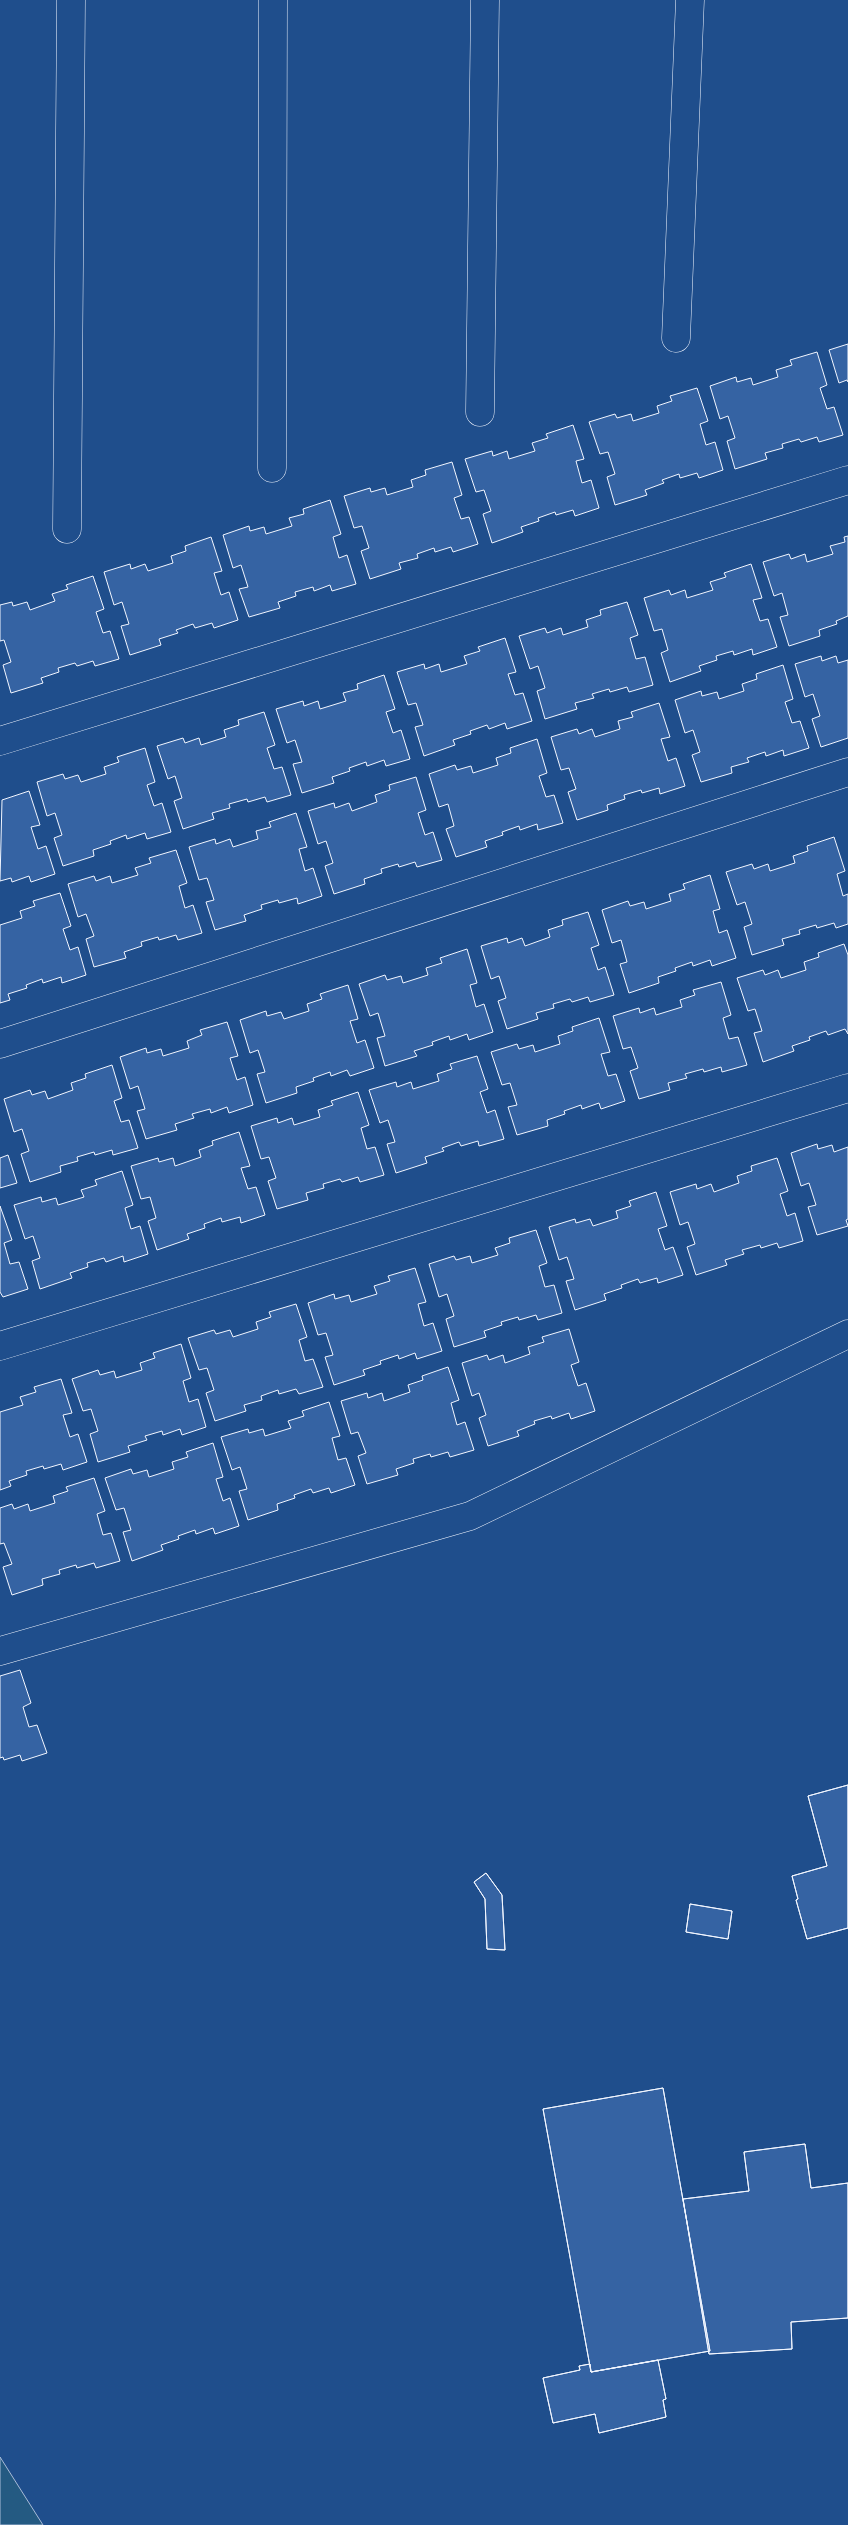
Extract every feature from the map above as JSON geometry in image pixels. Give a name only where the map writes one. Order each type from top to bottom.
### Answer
[{"type":"street","points":[[67,529],[71,0]]},
{"type":"street","points":[[272,468],[273,0]]},
{"type":"street","points":[[480,412],[486,0]]},
{"type":"street","points":[[676,338],[690,0]]},
{"type":"street","points":[[0,741],[848,480]]},
{"type":"street","points":[[0,1044],[848,772]]},
{"type":"street","points":[[0,1346],[848,1088]]},
{"type":"street","points":[[0,1652],[470,1516],[848,1334]]},
{"type":"shaded area","points":[[0,2457],[43,2525],[0,2525]]},
{"type":"building","points":[[848,344],[848,382],[847,380],[839,383],[829,350]]},
{"type":"building","points":[[817,352],[827,385],[820,388],[827,409],[834,407],[843,435],[819,442],[817,437],[801,442],[799,439],[782,444],[783,448],[765,453],[767,459],[735,469],[727,441],[735,438],[728,416],[720,419],[710,386],[736,377],[737,382],[751,378],[753,385],[778,377],[776,370],[792,365],[790,360]]},
{"type":"building","points":[[697,388],[708,421],[700,424],[706,445],[715,442],[723,470],[699,478],[697,473],[680,478],[679,474],[662,480],[664,483],[645,490],[647,495],[615,505],[607,477],[615,474],[608,452],[600,454],[589,422],[615,414],[617,418],[631,414],[633,421],[659,413],[657,406],[672,401],[670,396]]},
{"type":"building","points":[[573,425],[584,459],[576,461],[582,483],[591,480],[599,508],[575,516],[573,510],[556,515],[555,512],[538,518],[539,521],[521,527],[523,532],[492,543],[483,514],[491,511],[484,490],[476,492],[465,459],[492,451],[493,456],[507,451],[509,459],[535,451],[532,443],[548,438],[546,434]]},
{"type":"building","points":[[452,462],[462,495],[454,498],[461,519],[469,517],[478,544],[453,552],[451,547],[435,552],[434,548],[417,554],[418,558],[399,563],[401,569],[370,579],[361,551],[369,548],[362,526],[354,528],[344,496],[370,488],[371,492],[385,488],[387,495],[413,487],[411,480],[426,475],[425,470]]},
{"type":"building","points":[[330,500],[341,534],[333,537],[339,558],[347,555],[356,584],[332,591],[330,585],[314,591],[313,587],[295,592],[296,596],[278,602],[280,608],[249,617],[239,589],[248,587],[241,565],[233,568],[223,535],[249,526],[250,531],[264,527],[266,534],[292,526],[289,518],[304,514],[303,509]]},
{"type":"building","points":[[848,536],[848,616],[836,621],[837,624],[819,630],[820,636],[789,646],[780,617],[788,615],[782,593],[774,596],[763,562],[789,554],[791,559],[805,554],[807,562],[833,554],[830,546],[845,542],[844,537]]},
{"type":"building","points":[[211,537],[222,571],[214,573],[221,595],[229,592],[238,620],[214,628],[212,623],[195,628],[193,624],[176,630],[178,633],[159,639],[161,645],[130,655],[121,626],[129,624],[122,602],[114,605],[104,572],[130,564],[131,569],[145,564],[148,571],[173,563],[171,556],[186,551],[185,546]]},
{"type":"building","points":[[751,564],[762,598],[753,600],[760,621],[768,619],[777,647],[753,655],[752,649],[734,655],[733,651],[716,656],[717,660],[699,666],[701,671],[670,682],[661,653],[668,650],[662,629],[654,631],[644,598],[669,590],[671,595],[685,590],[687,598],[713,590],[710,582],[726,577],[724,573]]},
{"type":"building","points":[[93,576],[104,609],[96,612],[103,633],[110,631],[119,659],[95,666],[93,661],[77,666],[75,663],[58,668],[59,672],[41,678],[43,683],[11,693],[3,665],[11,662],[4,640],[0,641],[0,605],[12,602],[13,606],[27,602],[30,610],[55,601],[52,594],[68,589],[66,585]]},
{"type":"building","points":[[627,602],[638,635],[630,638],[636,659],[645,657],[653,685],[629,692],[627,687],[610,692],[609,689],[592,694],[594,698],[575,703],[577,709],[545,719],[537,691],[545,688],[538,666],[530,669],[519,636],[545,628],[547,633],[561,628],[563,635],[588,627],[586,620],[601,615],[600,610]]},
{"type":"building","points":[[505,638],[516,672],[508,674],[515,695],[523,693],[532,721],[507,729],[505,723],[489,729],[487,725],[470,731],[471,734],[453,740],[455,745],[424,756],[415,727],[423,725],[416,703],[408,705],[397,672],[424,664],[425,669],[439,664],[441,672],[467,664],[464,656],[480,651],[478,647]]},
{"type":"building","points":[[821,656],[822,661],[836,656],[838,663],[848,660],[848,738],[821,747],[812,719],[820,716],[813,694],[805,697],[795,664]]},
{"type":"building","points":[[783,665],[793,699],[785,702],[792,723],[800,721],[809,748],[784,756],[783,750],[766,756],[765,752],[747,758],[749,762],[731,767],[732,773],[701,782],[692,755],[700,752],[693,730],[685,733],[675,700],[701,691],[702,696],[717,692],[719,699],[744,691],[742,684],[757,679],[756,674]]},
{"type":"building","points":[[384,675],[395,709],[386,712],[393,733],[401,730],[410,759],[386,766],[384,760],[367,766],[366,762],[349,768],[350,771],[332,777],[334,783],[302,793],[293,764],[302,762],[295,740],[287,743],[276,709],[303,701],[304,706],[318,701],[320,709],[346,701],[343,693],[358,689],[357,684]]},
{"type":"building","points":[[659,703],[670,737],[661,739],[668,761],[676,758],[685,786],[660,794],[659,788],[642,793],[641,790],[624,795],[625,799],[607,805],[608,810],[577,820],[568,792],[576,789],[569,768],[561,770],[551,737],[577,729],[579,734],[592,729],[595,737],[620,729],[618,721],[633,717],[631,712]]},
{"type":"building","points":[[264,712],[275,745],[267,748],[274,769],[282,767],[291,795],[267,802],[265,797],[248,802],[247,799],[229,804],[230,808],[212,813],[214,819],[183,829],[174,801],[182,798],[175,776],[168,779],[157,746],[183,738],[185,743],[199,738],[201,745],[226,737],[224,730],[239,725],[238,720]]},
{"type":"building","points":[[537,739],[547,773],[539,776],[546,797],[554,795],[563,823],[538,830],[537,824],[520,830],[519,826],[502,832],[503,835],[485,841],[487,847],[456,857],[446,829],[454,826],[448,804],[439,807],[429,774],[455,765],[457,770],[471,766],[473,773],[498,765],[496,758],[511,753],[510,748]]},
{"type":"building","points":[[145,748],[155,782],[147,785],[154,806],[162,803],[171,832],[147,839],[145,833],[127,839],[126,835],[110,841],[111,844],[93,850],[94,856],[63,866],[54,838],[62,835],[55,813],[47,816],[37,782],[63,774],[65,779],[78,775],[81,782],[106,774],[104,767],[119,762],[117,757]]},
{"type":"building","points":[[416,777],[426,810],[418,813],[425,835],[433,832],[442,860],[417,867],[415,862],[399,867],[398,864],[381,869],[382,873],[364,879],[365,884],[334,894],[325,866],[333,863],[326,841],[318,844],[308,811],[334,803],[335,808],[349,803],[352,811],[377,802],[375,795],[390,790],[389,785]]},
{"type":"building","points":[[29,791],[40,825],[31,827],[38,849],[46,846],[55,874],[31,882],[29,876],[12,882],[11,878],[0,881],[2,800]]},
{"type":"building","points":[[296,813],[307,847],[299,849],[305,871],[313,868],[322,896],[298,904],[297,898],[279,903],[278,900],[261,905],[262,909],[244,915],[246,921],[215,930],[206,902],[214,900],[207,878],[199,880],[189,847],[215,839],[216,844],[230,839],[233,847],[258,839],[256,831],[271,827],[269,822]]},
{"type":"building","points":[[834,837],[845,871],[837,874],[843,896],[848,894],[848,924],[836,928],[834,923],[817,928],[816,925],[799,930],[800,934],[782,939],[784,945],[752,955],[744,927],[752,924],[745,902],[737,905],[726,872],[752,864],[754,869],[768,864],[770,871],[795,863],[793,856],[808,851],[807,846]]},
{"type":"building","points":[[176,850],[187,883],[179,886],[185,908],[193,905],[202,933],[178,940],[176,935],[159,940],[158,937],[141,942],[142,946],[124,952],[126,958],[94,967],[86,939],[94,936],[86,914],[78,917],[68,884],[94,876],[96,881],[110,876],[112,883],[138,875],[135,868],[151,863],[149,858]]},
{"type":"building","points":[[710,875],[720,909],[713,911],[719,933],[727,930],[736,958],[712,966],[710,960],[693,966],[692,962],[675,968],[676,971],[658,977],[659,983],[629,993],[620,964],[627,962],[621,940],[612,943],[602,910],[628,901],[630,906],[644,902],[646,909],[671,901],[669,894],[685,889],[683,884]]},
{"type":"building","points":[[60,893],[71,926],[63,929],[70,950],[78,947],[86,975],[62,983],[61,977],[43,983],[42,979],[26,985],[27,988],[8,994],[10,1000],[0,1003],[0,925],[22,918],[20,911],[35,906],[33,901]]},
{"type":"building","points":[[588,912],[599,945],[591,948],[598,970],[605,967],[614,995],[590,1002],[588,997],[572,1002],[570,999],[553,1004],[554,1008],[536,1013],[538,1019],[507,1029],[498,1001],[506,998],[499,976],[491,979],[481,946],[507,938],[508,943],[522,938],[525,946],[550,937],[548,930],[563,925],[562,920]]},
{"type":"building","points":[[844,944],[848,955],[848,1034],[845,1029],[828,1035],[826,1031],[809,1037],[810,1040],[792,1046],[794,1051],[763,1062],[754,1033],[762,1031],[755,1009],[748,1011],[737,978],[763,970],[765,975],[778,970],[781,978],[806,970],[804,962],[819,957],[818,953]]},
{"type":"building","points":[[467,949],[477,983],[470,985],[476,1007],[484,1004],[493,1032],[469,1040],[467,1034],[450,1040],[449,1036],[432,1042],[433,1045],[414,1051],[417,1056],[385,1066],[377,1038],[385,1036],[378,1013],[370,1016],[359,984],[385,975],[387,980],[401,976],[403,983],[428,975],[426,968],[442,963],[440,958]]},
{"type":"building","points":[[721,982],[731,1015],[723,1018],[729,1039],[738,1037],[747,1065],[722,1072],[721,1067],[704,1072],[703,1069],[685,1074],[687,1078],[668,1083],[670,1090],[639,1099],[630,1071],[638,1068],[631,1047],[623,1049],[613,1016],[639,1008],[640,1013],[654,1008],[656,1015],[682,1007],[680,1000],[695,995],[693,990]]},
{"type":"building","points":[[348,985],[358,1019],[350,1021],[357,1043],[365,1040],[374,1068],[350,1076],[347,1070],[331,1076],[330,1072],[313,1078],[314,1081],[296,1087],[297,1093],[266,1103],[257,1074],[265,1072],[258,1050],[250,1053],[240,1020],[266,1011],[267,1016],[281,1012],[284,1019],[309,1011],[307,1004],[322,999],[320,994]]},
{"type":"building","points":[[599,1018],[610,1052],[601,1054],[608,1076],[616,1074],[625,1101],[601,1109],[599,1103],[582,1109],[581,1105],[564,1111],[565,1114],[547,1120],[548,1126],[517,1135],[508,1107],[517,1105],[510,1083],[502,1085],[491,1052],[517,1044],[519,1049],[533,1045],[535,1052],[560,1044],[558,1036],[573,1031],[572,1027]]},
{"type":"building","points":[[227,1022],[238,1056],[230,1058],[237,1080],[245,1077],[253,1105],[229,1113],[227,1107],[211,1113],[210,1109],[192,1114],[194,1118],[175,1124],[177,1130],[146,1139],[137,1111],[145,1109],[138,1086],[130,1089],[120,1057],[146,1048],[147,1053],[161,1049],[163,1056],[189,1048],[187,1041],[202,1035],[200,1030]]},
{"type":"building","points":[[477,1056],[488,1089],[480,1092],[487,1113],[495,1110],[504,1139],[479,1146],[478,1141],[461,1146],[459,1142],[442,1148],[444,1151],[425,1157],[427,1163],[396,1173],[387,1144],[395,1142],[388,1120],[380,1123],[369,1090],[396,1082],[397,1087],[411,1082],[413,1089],[439,1081],[437,1074],[452,1069],[450,1064]]},
{"type":"building","points":[[112,1065],[122,1098],[114,1101],[121,1122],[129,1120],[138,1148],[113,1155],[112,1150],[95,1155],[94,1152],[77,1157],[78,1161],[60,1166],[61,1172],[30,1182],[21,1154],[29,1151],[22,1129],[14,1132],[4,1099],[30,1090],[32,1095],[45,1091],[48,1099],[73,1090],[71,1083],[86,1078],[85,1074]]},
{"type":"building","points":[[358,1092],[369,1125],[361,1128],[367,1149],[375,1147],[384,1175],[360,1182],[358,1177],[342,1182],[340,1179],[323,1184],[324,1188],[306,1193],[308,1200],[277,1209],[268,1181],[276,1178],[269,1157],[261,1159],[251,1126],[277,1118],[278,1123],[292,1118],[294,1125],[320,1117],[318,1110],[333,1105],[331,1101]]},
{"type":"building","points":[[239,1132],[250,1166],[241,1168],[248,1189],[256,1187],[265,1215],[241,1223],[240,1217],[222,1222],[221,1218],[204,1224],[205,1228],[187,1234],[189,1239],[157,1250],[148,1221],[156,1218],[150,1197],[141,1199],[131,1166],[158,1158],[159,1162],[173,1158],[175,1166],[201,1157],[199,1150],[213,1145],[212,1141]]},
{"type":"building","points":[[817,1144],[818,1149],[832,1145],[834,1152],[848,1147],[848,1219],[846,1220],[848,1226],[817,1235],[808,1207],[816,1205],[809,1183],[801,1186],[791,1153]]},
{"type":"building","points":[[8,1155],[17,1183],[0,1188],[0,1158]]},
{"type":"building","points":[[777,1158],[788,1191],[780,1194],[787,1216],[795,1213],[803,1241],[779,1248],[777,1243],[761,1248],[760,1245],[742,1250],[744,1254],[725,1260],[727,1265],[696,1275],[687,1247],[695,1244],[688,1222],[680,1225],[670,1192],[696,1184],[697,1189],[711,1184],[714,1192],[739,1183],[737,1176],[752,1171],[751,1166]]},
{"type":"building","points":[[122,1171],[133,1205],[125,1208],[131,1229],[140,1226],[148,1254],[124,1262],[123,1256],[106,1262],[104,1258],[87,1263],[88,1267],[70,1273],[72,1278],[40,1289],[32,1261],[40,1258],[33,1236],[25,1239],[14,1205],[41,1197],[42,1202],[56,1198],[58,1205],[84,1197],[81,1190],[97,1185],[95,1180]]},
{"type":"building","points":[[656,1192],[667,1226],[658,1229],[665,1250],[673,1247],[683,1275],[658,1283],[657,1278],[640,1283],[638,1279],[621,1285],[622,1288],[604,1294],[606,1300],[575,1310],[566,1281],[574,1279],[567,1257],[559,1260],[549,1227],[575,1219],[576,1223],[590,1219],[593,1226],[618,1218],[616,1211],[631,1206],[629,1201]]},
{"type":"building","points":[[0,1206],[12,1240],[4,1243],[10,1264],[19,1262],[28,1289],[3,1297],[0,1292]]},
{"type":"building","points":[[536,1230],[547,1263],[539,1266],[545,1287],[554,1285],[562,1313],[538,1320],[536,1315],[519,1320],[518,1317],[501,1322],[502,1325],[484,1331],[486,1337],[454,1347],[446,1319],[454,1316],[447,1294],[439,1297],[429,1264],[454,1256],[456,1260],[470,1256],[472,1263],[498,1255],[495,1248],[510,1243],[509,1238]]},
{"type":"building","points":[[415,1268],[426,1302],[418,1304],[424,1326],[433,1323],[442,1351],[417,1359],[415,1353],[399,1359],[398,1355],[380,1361],[381,1364],[363,1370],[365,1375],[334,1385],[325,1357],[333,1355],[326,1333],[318,1335],[308,1303],[334,1294],[335,1299],[349,1295],[351,1302],[377,1294],[374,1286],[390,1281],[388,1276]]},
{"type":"building","points":[[296,1304],[307,1337],[299,1340],[305,1361],[313,1359],[323,1387],[299,1394],[296,1389],[279,1394],[278,1390],[261,1396],[262,1400],[244,1405],[246,1411],[215,1421],[206,1393],[214,1390],[207,1368],[199,1370],[188,1338],[214,1330],[216,1334],[230,1330],[233,1337],[258,1329],[256,1322],[271,1317],[269,1312]]},
{"type":"building","points":[[569,1329],[579,1362],[571,1365],[578,1386],[586,1383],[595,1411],[571,1419],[569,1413],[552,1419],[551,1416],[534,1421],[535,1424],[517,1431],[519,1436],[488,1446],[479,1418],[486,1415],[479,1393],[472,1396],[462,1363],[487,1355],[489,1360],[503,1355],[505,1363],[530,1354],[528,1347],[544,1342],[542,1337]]},
{"type":"building","points":[[181,1344],[191,1378],[183,1381],[189,1402],[198,1399],[206,1427],[182,1435],[180,1429],[163,1435],[162,1431],[145,1436],[147,1440],[128,1446],[130,1452],[98,1462],[90,1434],[98,1431],[91,1409],[83,1411],[72,1379],[98,1370],[100,1375],[114,1371],[116,1378],[142,1370],[140,1363],[155,1358],[153,1353]]},
{"type":"building","points":[[448,1367],[459,1400],[451,1403],[457,1425],[465,1422],[474,1450],[450,1457],[448,1452],[431,1457],[430,1454],[413,1459],[414,1463],[396,1469],[398,1475],[367,1484],[358,1456],[366,1453],[358,1432],[351,1434],[341,1401],[367,1393],[368,1398],[382,1393],[384,1401],[410,1392],[408,1385],[423,1380],[422,1376]]},
{"type":"building","points":[[61,1379],[72,1413],[63,1415],[70,1437],[78,1434],[87,1462],[63,1470],[61,1464],[44,1469],[43,1466],[26,1471],[27,1475],[9,1481],[11,1486],[0,1490],[0,1412],[23,1405],[20,1397],[36,1392],[34,1387]]},
{"type":"building","points":[[329,1402],[340,1436],[332,1438],[338,1460],[346,1458],[355,1485],[331,1493],[329,1488],[313,1493],[311,1489],[294,1495],[295,1498],[277,1504],[278,1510],[248,1520],[239,1491],[247,1489],[240,1467],[232,1470],[221,1437],[248,1429],[249,1433],[263,1429],[265,1436],[291,1428],[288,1421],[304,1416],[302,1411]]},
{"type":"building","points":[[213,1443],[223,1477],[216,1479],[223,1501],[230,1498],[239,1526],[215,1534],[213,1528],[196,1534],[195,1530],[178,1536],[179,1539],[161,1545],[163,1550],[132,1561],[123,1532],[131,1530],[124,1508],[116,1510],[105,1478],[131,1469],[133,1474],[147,1470],[149,1477],[174,1469],[172,1462],[188,1457],[186,1452]]},
{"type":"building","points":[[94,1478],[105,1511],[97,1514],[103,1535],[111,1533],[120,1561],[96,1568],[94,1563],[77,1568],[76,1565],[59,1570],[60,1574],[42,1579],[43,1585],[12,1595],[3,1567],[12,1564],[4,1543],[0,1544],[0,1508],[12,1504],[14,1509],[28,1504],[30,1511],[55,1503],[53,1496],[68,1491],[66,1487]]},
{"type":"building","points":[[20,1670],[31,1703],[23,1707],[29,1727],[37,1725],[47,1753],[22,1761],[20,1755],[4,1760],[3,1757],[0,1758],[0,1676]]},
{"type":"building","points":[[848,1785],[848,1928],[807,1939],[796,1900],[798,1899],[792,1876],[827,1866],[808,1796]]},
{"type":"building","points":[[848,1785],[848,1928],[807,1939],[796,1900],[798,1899],[792,1876],[827,1866],[808,1796]]},
{"type":"building","points":[[486,1873],[502,1895],[505,1950],[487,1949],[485,1899],[474,1882]]},
{"type":"building","points":[[486,1873],[502,1895],[505,1950],[487,1949],[485,1899],[474,1882]]},
{"type":"building","points":[[690,1904],[732,1911],[728,1939],[686,1932]]},
{"type":"building","points":[[690,1904],[732,1911],[728,1939],[686,1932]]},
{"type":"building","points":[[663,2088],[710,2351],[591,2372],[543,2109]]},
{"type":"building","points":[[663,2088],[710,2351],[591,2372],[543,2109]]},
{"type":"building","points":[[805,2144],[811,2188],[848,2183],[848,2318],[791,2322],[792,2349],[709,2354],[683,2199],[749,2191],[744,2152]]},
{"type":"building","points":[[805,2144],[811,2188],[848,2183],[848,2318],[791,2322],[792,2349],[709,2354],[683,2199],[749,2191],[744,2152]]},
{"type":"building","points":[[658,2360],[666,2399],[663,2400],[666,2417],[599,2433],[595,2414],[553,2423],[543,2378],[580,2370],[579,2366],[590,2364],[591,2372]]},
{"type":"building","points":[[658,2360],[666,2399],[663,2400],[666,2417],[599,2433],[595,2414],[553,2423],[543,2378],[580,2370],[579,2366],[590,2364],[591,2372]]}]
